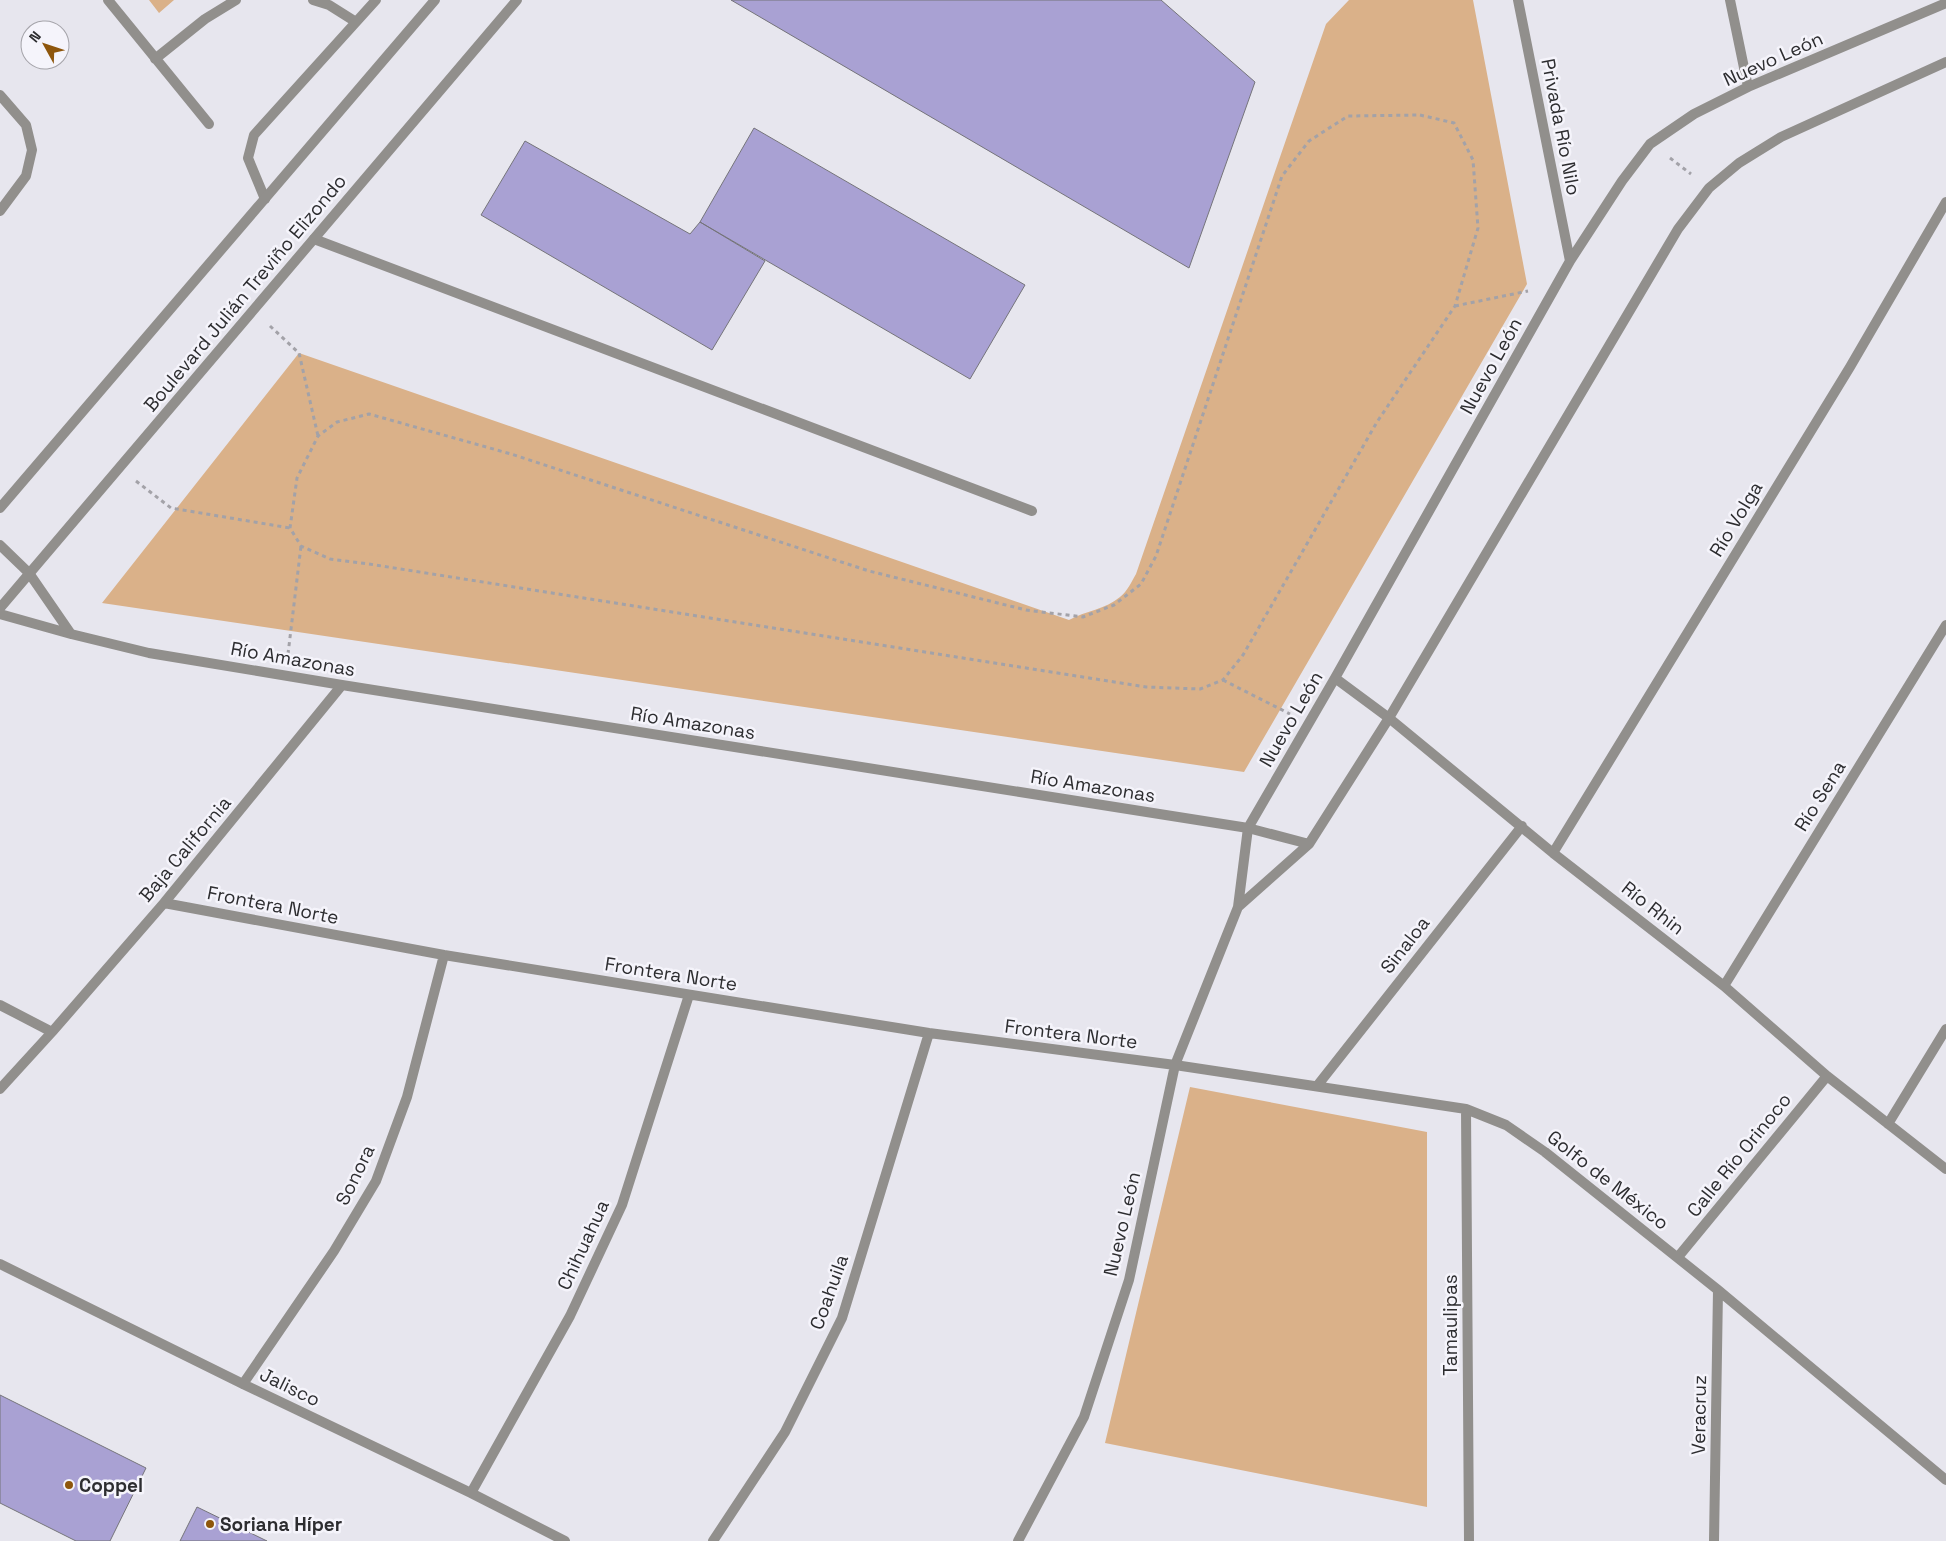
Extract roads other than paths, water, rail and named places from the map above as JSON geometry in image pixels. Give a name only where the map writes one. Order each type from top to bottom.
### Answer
[{"type":"street","points":[[108,0],[209,124]]},
{"type":"street","points":[[155,59],[205,19],[236,0]]},
{"type":"street","points":[[313,0],[329,5],[356,22]]},
{"type":"street","points":[[265,199],[248,158],[254,135],[376,0]]},
{"type":"street","points":[[0,508],[435,0]]},
{"type":"street","name":"Boulevard Julián Treviño Elizondo","points":[[0,608],[517,0]]},
{"type":"street","name":"Privada Río Nilo","points":[[1518,0],[1570,261]]},
{"type":"street","points":[[1730,0],[1748,87]]},
{"type":"street","name":"Nuevo León","points":[[1018,1541],[1084,1417],[1128,1280],[1175,1065],[1238,907],[1248,828],[1309,724],[1570,261],[1622,181],[1650,144],[1694,114],[1748,87],[1946,3]]},
{"type":"street","name":"Nuevo León","points":[[1238,907],[1309,844],[1389,718],[1678,229],[1709,188],[1739,163],[1781,138],[1946,62]]},
{"type":"street","points":[[0,95],[26,125],[32,150],[26,176],[0,211]]},
{"type":"street","name":"Río Volga","points":[[1553,853],[1845,375],[1946,202]]},
{"type":"street","points":[[314,239],[1032,511]]},
{"type":"street","points":[[0,545],[29,573],[71,634]]},
{"type":"street","name":"Río Amazonas","points":[[0,614],[149,653],[1248,828],[1309,844]]},
{"type":"street","name":"Río Sena","points":[[1724,986],[1946,625]]},
{"type":"street","name":"Río Rhin","points":[[1335,678],[1389,718],[1553,853],[1724,986],[1827,1076],[1946,1169]]},
{"type":"street","name":"Baja California","points":[[0,1089],[164,903],[342,685]]},
{"type":"street","name":"Sinaloa","points":[[1317,1086],[1522,826]]},
{"type":"street","name":"Frontera Norte","points":[[164,903],[444,955],[689,995],[929,1033],[1175,1065]]},
{"type":"street","name":"Sonora","points":[[243,1384],[334,1251],[376,1180],[407,1097],[444,955]]},
{"type":"street","name":"Chihuahua","points":[[471,1493],[570,1316],[622,1205],[689,995]]},
{"type":"street","points":[[0,1004],[52,1032]]},
{"type":"street","points":[[1888,1124],[1946,1029]]},
{"type":"street","name":"Coahuila","points":[[713,1541],[785,1432],[842,1318],[929,1033]]},
{"type":"street","name":"Golfo de México","points":[[1175,1065],[1466,1109],[1506,1125],[1545,1152],[1678,1257],[1946,1480]]},
{"type":"street","points":[[0,1070],[10,1076]]},
{"type":"street","name":"Calle Río Orinoco","points":[[1678,1257],[1827,1076]]},
{"type":"street","name":"Tamaulipas","points":[[1466,1109],[1469,1541]]},
{"type":"street","name":"Jalisco","points":[[0,1264],[243,1384],[471,1493],[565,1541]]},
{"type":"street","name":"Veracruz","points":[[1714,1541],[1718,1290]]},
{"type":"place","name":"Coppel","points":[[69,1485]]},
{"type":"place","name":"Soriana Híper","points":[[210,1524]]}]
